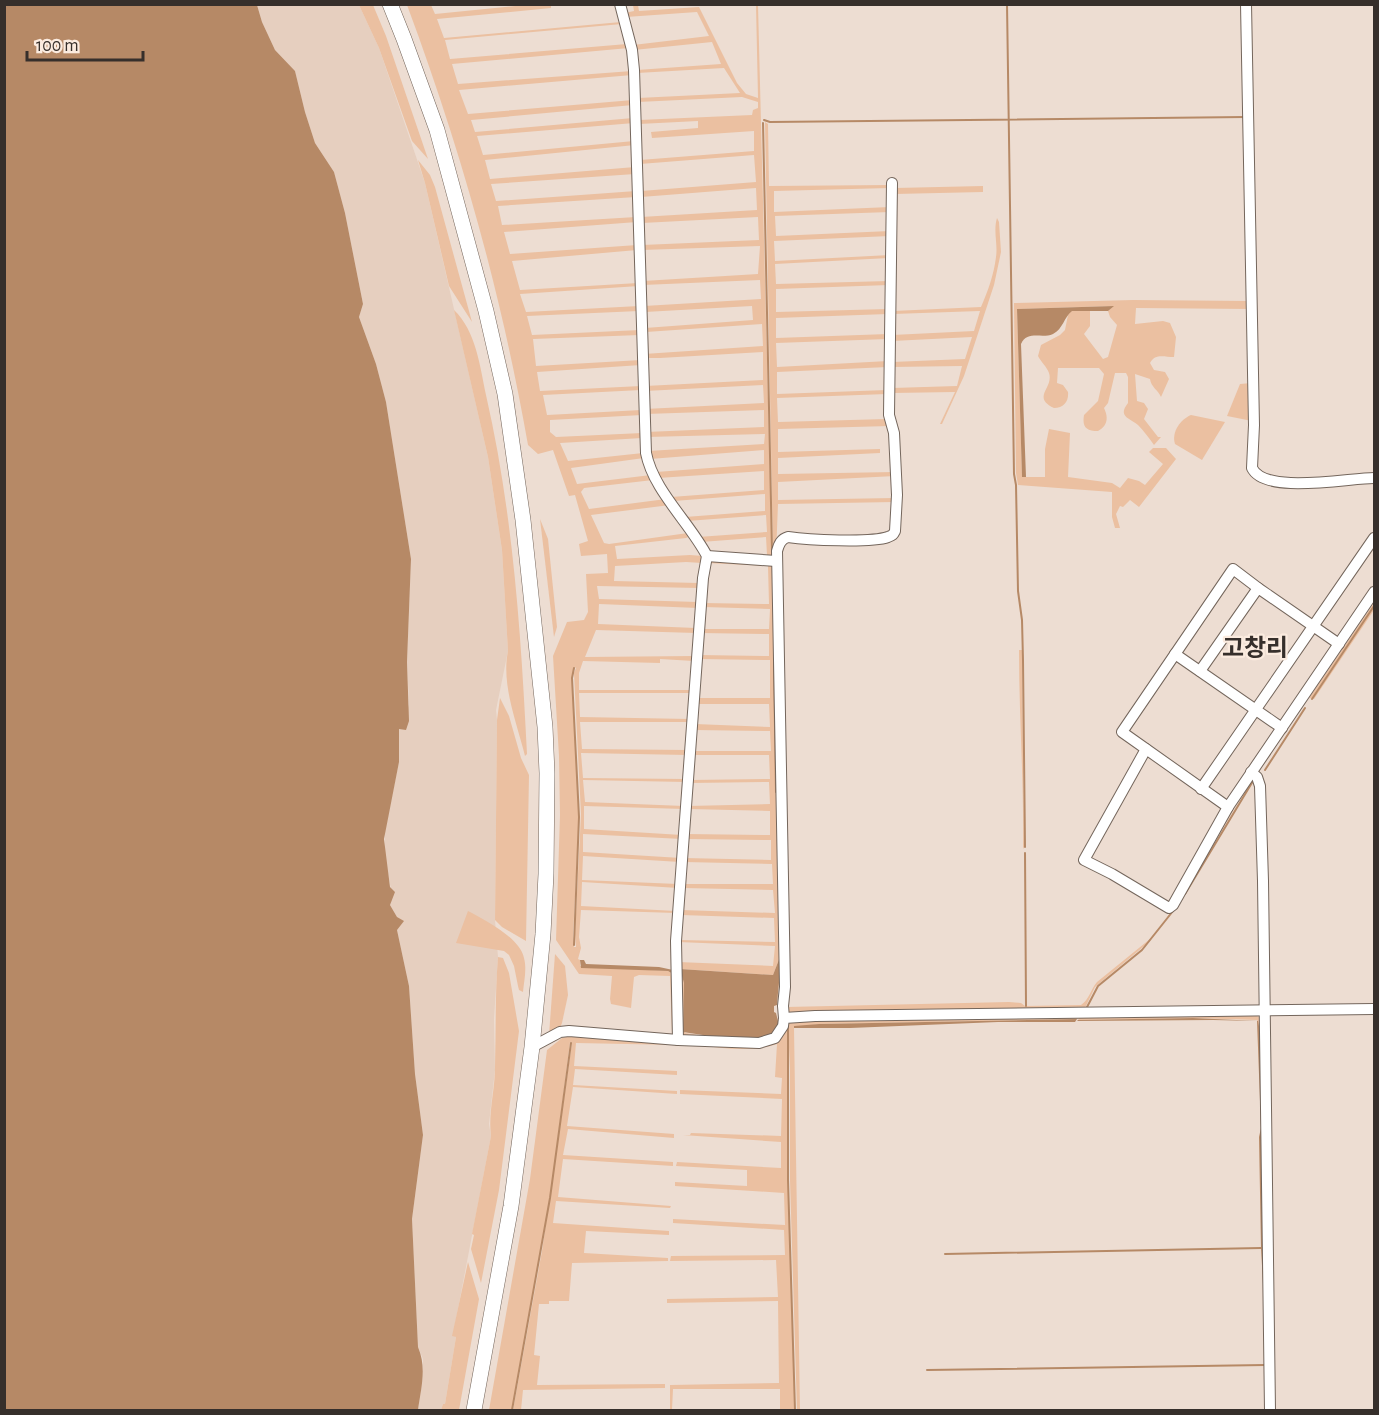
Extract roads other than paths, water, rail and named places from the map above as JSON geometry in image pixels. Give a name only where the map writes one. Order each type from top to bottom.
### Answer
[{"type":"highway","points":[[390,4],[437,130],[506,394],[523,520],[545,727],[546,874],[543,934],[532,1047],[511,1206],[474,1410]]},
{"type":"street","points":[[620,4],[632,50],[634,70],[646,453],[660,484],[707,556],[702,578],[676,941],[678,1040]]},
{"type":"street","points":[[1246,4],[1254,425],[1252,468],[1260,478],[1275,482],[1322,482],[1374,478]]},
{"type":"street","points":[[532,1047],[560,1032],[568,1031],[678,1040],[759,1043],[775,1038],[783,1026],[785,976],[776,561],[779,544],[784,538],[849,540],[884,538],[889,537],[895,531],[897,495],[894,433],[889,415],[892,183]]},
{"type":"street","points":[[1201,789],[1374,538]]},
{"type":"street","points":[[707,556],[776,561]]},
{"type":"street","points":[[1228,807],[1122,732],[1175,654],[1233,569],[1339,644]]},
{"type":"street","points":[[1200,672],[1258,588]]},
{"type":"street","points":[[1146,749],[1084,860],[1169,908],[1173,905],[1228,807],[1374,592]]},
{"type":"street","points":[[1175,654],[1282,728]]},
{"type":"street","points":[[1251,772],[1257,777],[1260,786],[1270,1410]]},
{"type":"street","points":[[784,1018],[902,1014],[1087,1014],[1374,1009]]},
{"type":"waterway","points":[[1007,4],[1014,474],[1018,591],[1022,620],[1025,847]]},
{"type":"waterway","points":[[764,120],[770,122],[1245,117]]},
{"type":"waterway","points":[[763,123],[772,550]]},
{"type":"waterway","points":[[1312,699],[1374,606]]},
{"type":"waterway","points":[[774,663],[776,792]]},
{"type":"waterway","points":[[574,668],[572,678],[579,817],[574,945]]},
{"type":"waterway","points":[[1265,770],[1305,708]]},
{"type":"waterway","points":[[1185,894],[1253,781]]},
{"type":"waterway","points":[[1025,853],[1026,1006]]},
{"type":"waterway","points":[[1086,1009],[1098,986],[1142,950],[1173,911]]},
{"type":"waterway","points":[[788,1026],[788,1180],[795,1410]]},
{"type":"waterway","points":[[512,1410],[550,1198],[571,1043]]},
{"type":"waterway","points":[[945,1254],[1261,1248]]},
{"type":"waterway","points":[[927,1370],[1265,1365]]},
{"type":"district","name":"고창리","points":[[1255,649]]}]
